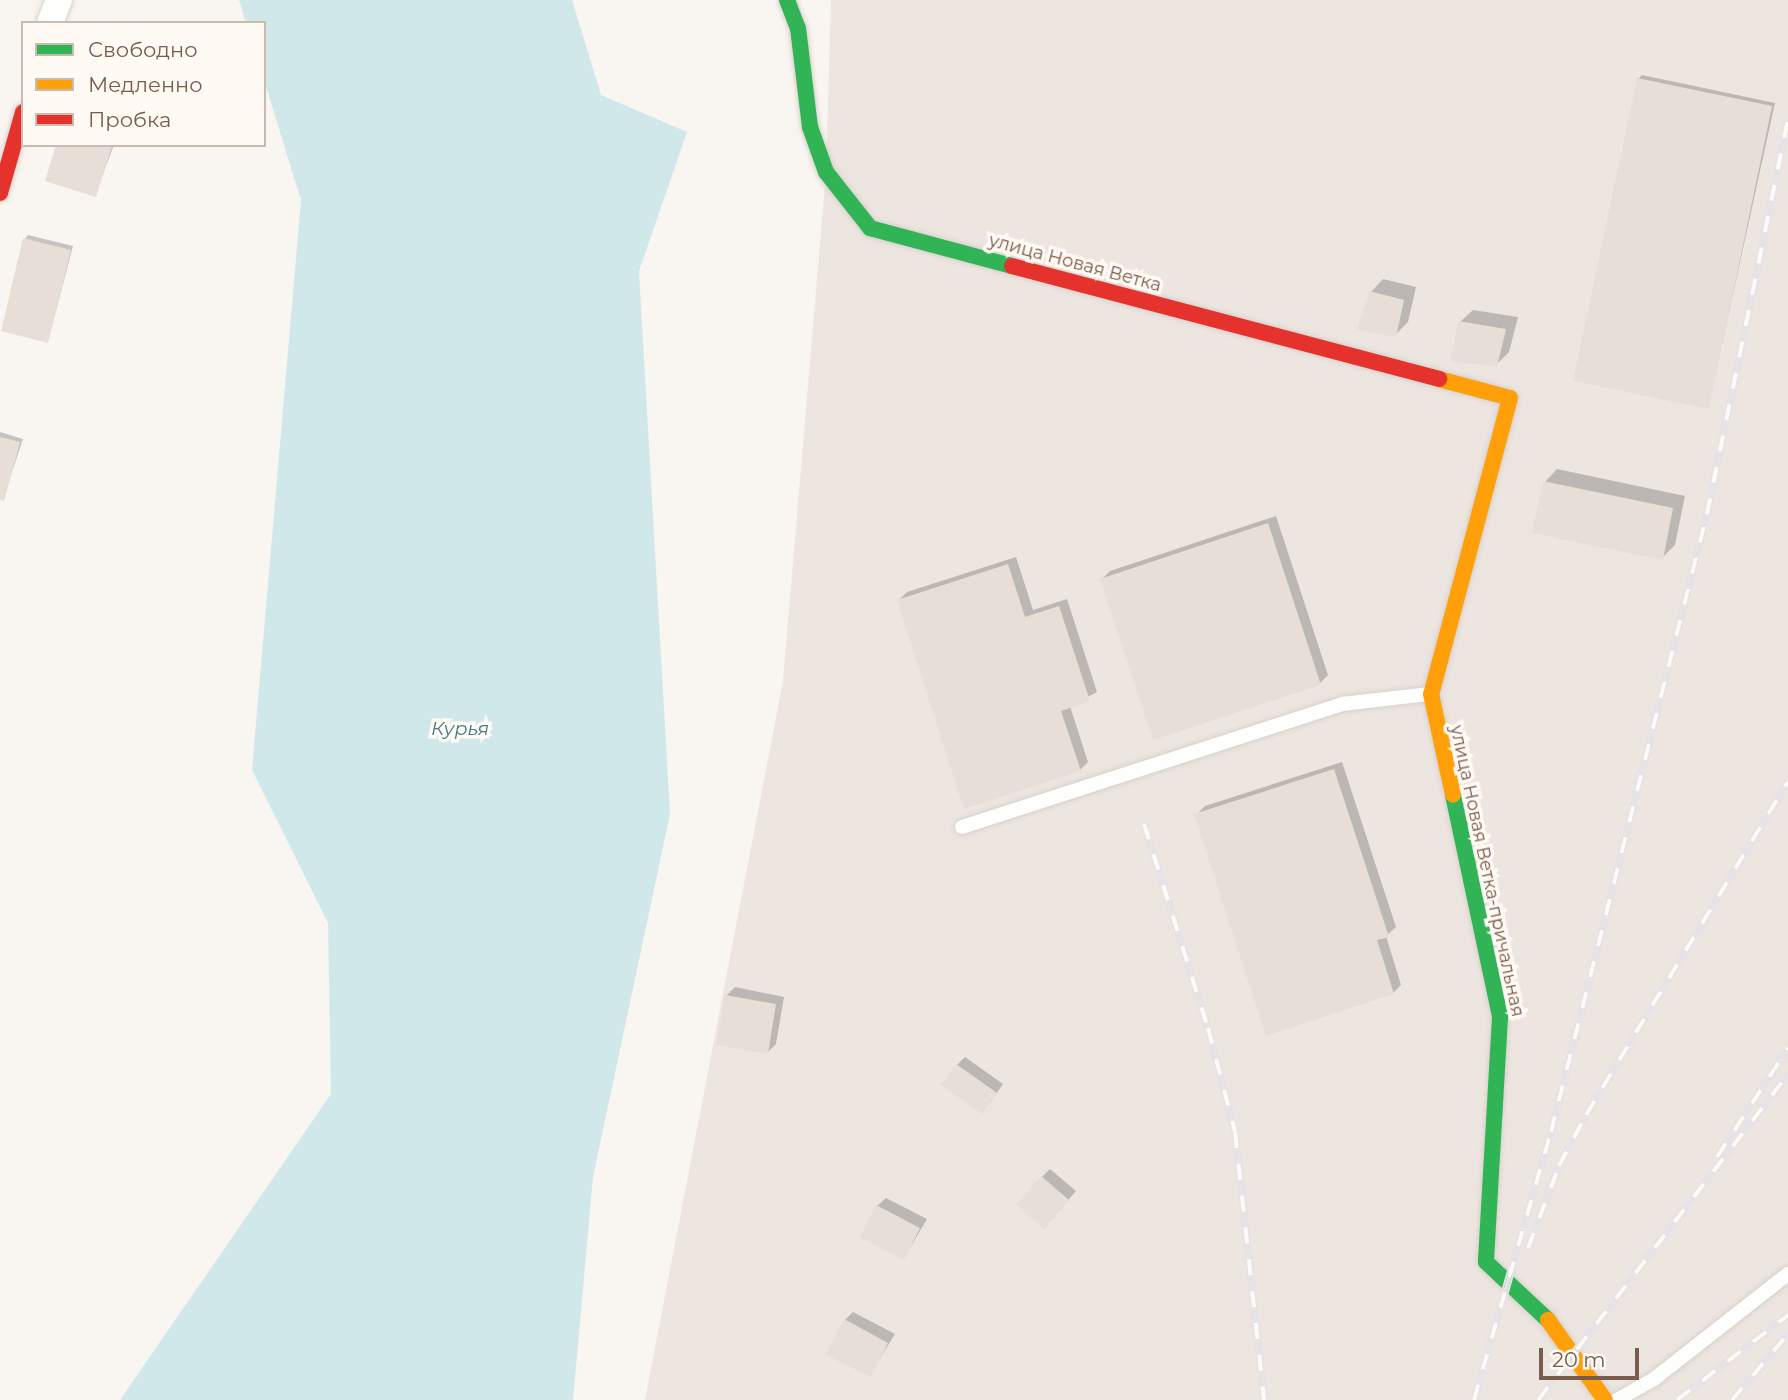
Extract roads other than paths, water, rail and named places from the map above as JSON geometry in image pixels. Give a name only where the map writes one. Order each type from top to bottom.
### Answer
[{"type":"street","points":[[51,21],[59,0]]},
{"type":"street","name":"улица Новая Ветка","points":[[788,0],[799,29],[810,127],[826,173],[870,228],[1510,398]]},
{"type":"street","points":[[0,193],[21,119]]},
{"type":"street","name":"улица Новая Ветка-причальная","points":[[1510,398],[1430,694],[1500,1017],[1495,1157],[1486,1262],[1548,1319],[1605,1400]]},
{"type":"lane","points":[[961,827],[1342,704],[1430,694]]},
{"type":"lane","points":[[1616,1400],[1654,1379],[1788,1274]]},
{"type":"water","name":"Курья","points":[[239,0],[572,0],[601,95],[687,132],[639,271],[670,814],[593,1177],[573,1400],[120,1400],[331,1094],[328,923],[252,770],[301,200],[266,86],[266,21],[245,21]]},
{"type":"railway","points":[[1474,1400],[1551,1132],[1707,514],[1788,120]]},
{"type":"railway","points":[[1528,1248],[1559,1166],[1586,1115],[1788,782]]},
{"type":"railway","points":[[1144,824],[1208,1028],[1235,1132],[1264,1400]]},
{"type":"railway","points":[[1717,1157],[1788,1048]]},
{"type":"railway","points":[[1538,1400],[1788,1074]]},
{"type":"railway","points":[[1677,1400],[1788,1315]]},
{"type":"railway","points":[[1732,1400],[1788,1334]]}]
